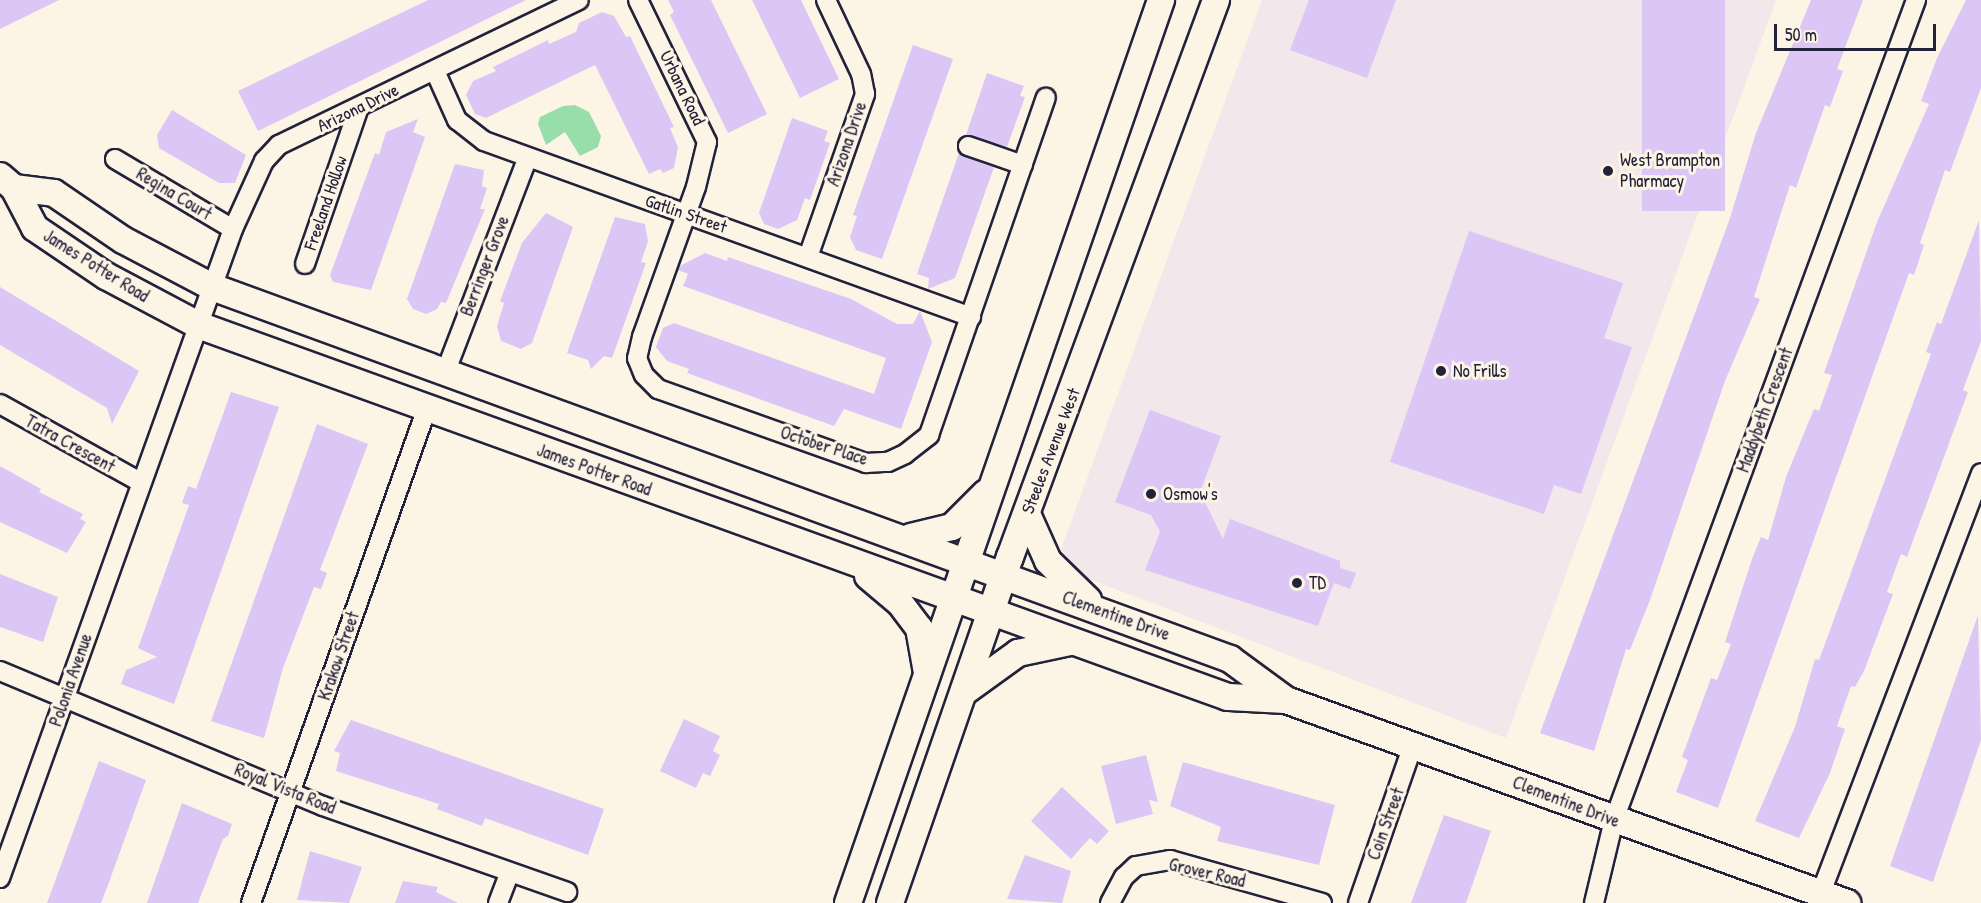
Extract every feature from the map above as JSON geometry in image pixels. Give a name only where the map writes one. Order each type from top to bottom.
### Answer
[{"type":"main road","points":[[848,903],[924,690],[1161,0]]},
{"type":"main road","name":"Steeles Avenue West","points":[[890,903],[1003,576],[1216,0]]},
{"type":"main road","name":"James Potter Road","points":[[7,182],[54,193],[123,240],[212,287],[884,532],[969,560],[1003,576]]},
{"type":"main road","name":"James Potter Road","points":[[7,182],[35,228],[106,276],[198,325],[856,566],[991,612]]},
{"type":"main road","points":[[884,532],[917,538],[952,527],[971,513],[1001,466]]},
{"type":"main road","points":[[1027,514],[1048,561],[1097,609]]},
{"type":"main road","points":[[856,566],[900,603],[919,628],[925,648],[924,690]]},
{"type":"main road","name":"Clementine Drive","points":[[1003,576],[1230,659],[1286,700]]},
{"type":"main road","name":"Clementine Drive","points":[[991,612],[1228,697],[1286,700],[1614,820],[1818,899],[1847,903]]},
{"type":"main road","points":[[964,692],[1018,653],[1070,642]]},
{"type":"street","name":"Arizona Drive","points":[[212,287],[233,229],[264,160],[279,146],[579,0]]},
{"type":"street","name":"Urbana Road","points":[[638,0],[707,142],[687,214]]},
{"type":"street","name":"Arizona Drive","points":[[808,257],[864,94],[861,74],[826,0]]},
{"type":"street","name":"Maddybeth Crescent","points":[[1594,903],[1614,820],[1916,0]]},
{"type":"street","name":"Gatlin Street","points":[[435,71],[457,120],[469,133],[527,159],[808,257],[971,317]]},
{"type":"street","name":"October Place","points":[[687,214],[637,358],[644,375],[658,389],[866,463],[888,462],[921,444],[928,435],[1046,98]]},
{"type":"street","name":"Freeland Hollow","points":[[305,264],[359,107]]},
{"type":"street","points":[[968,146],[1023,165]]},
{"type":"street","name":"Regina Court","points":[[115,159],[233,229]]},
{"type":"street","name":"Berringer Grove","points":[[446,373],[527,159]]},
{"type":"street","points":[[140,482],[212,287]]},
{"type":"street","name":"Tatra Crescent","points":[[0,404],[140,482]]},
{"type":"street","name":"Krakow Street","points":[[250,903],[427,408]]},
{"type":"street","points":[[1818,899],[1981,473]]},
{"type":"street","name":"Polonia Avenue","points":[[0,878],[140,482]]},
{"type":"street","points":[[0,671],[66,695]]},
{"type":"street","name":"Royal Vista Road","points":[[66,695],[291,792],[509,874],[567,892]]},
{"type":"street","name":"Coin Street","points":[[1358,903],[1413,745]]},
{"type":"street","name":"Grover Road","points":[[1110,903],[1124,877],[1136,866],[1170,860],[1322,903]]},
{"type":"street","points":[[498,903],[509,874]]},
{"type":"shaded area","points":[[1262,0],[1776,0],[1506,738],[1055,566]]},
{"type":"green space","points":[[575,105],[589,112],[601,136],[598,147],[580,156],[565,132],[546,145],[538,124],[540,117],[563,106]]},
{"type":"building","points":[[0,0],[59,0],[0,29]]},
{"type":"building","points":[[428,0],[526,0],[258,131],[238,91]]},
{"type":"building","points":[[668,0],[711,0],[767,114],[728,133],[670,15],[674,12]]},
{"type":"building","points":[[752,0],[801,0],[839,79],[800,98]]},
{"type":"building","points":[[1309,0],[1396,0],[1367,78],[1290,50]]},
{"type":"building","points":[[1642,0],[1725,0],[1725,211],[1642,211]]},
{"type":"building","points":[[1811,0],[1863,0],[1837,69],[1843,71],[1830,107],[1825,105],[1796,188],[1790,185],[1754,297],[1760,299],[1725,381],[1650,600],[1630,650],[1626,649],[1594,751],[1540,733],[1729,221],[1756,133]]},
{"type":"building","points":[[1966,0],[1981,0],[1981,88],[1950,172],[1945,170],[1920,243],[1924,245],[1914,275],[1909,273],[1718,808],[1676,792],[1688,760],[1682,757],[1711,678],[1717,680],[1731,644],[1725,642],[1752,559],[1761,537],[1768,540],[1786,477],[1814,409],[1819,411],[1832,375],[1824,373],[1877,222],[1929,104],[1921,101],[1937,58]]},
{"type":"building","points":[[602,12],[614,16],[626,37],[630,36],[674,127],[670,128],[678,147],[674,168],[663,173],[660,169],[649,174],[595,65],[486,118],[475,114],[466,95],[473,81],[496,71],[493,67],[548,40],[549,44],[576,32],[579,23]]},
{"type":"building","points":[[913,45],[953,59],[882,259],[856,250],[850,237],[857,216],[853,215]]},
{"type":"building","points":[[987,73],[1024,86],[1020,96],[1025,97],[1007,147],[966,135]]},
{"type":"building","points":[[172,110],[246,155],[235,183],[219,183],[159,148],[157,135]]},
{"type":"building","points":[[792,118],[828,131],[824,141],[830,143],[810,200],[805,198],[797,220],[778,229],[764,224],[759,213]]},
{"type":"building","points":[[418,119],[413,132],[425,137],[371,290],[333,282],[330,275],[375,153],[379,155],[386,132]]},
{"type":"building","points":[[959,153],[994,167],[955,278],[928,289],[929,278],[917,274]]},
{"type":"building","points":[[455,164],[484,170],[482,186],[487,188],[480,209],[485,209],[446,303],[441,302],[437,309],[426,314],[413,309],[407,299]]},
{"type":"building","points":[[546,213],[573,227],[532,343],[521,349],[501,341],[497,326],[504,303],[500,301],[522,243]]},
{"type":"building","points":[[615,217],[645,224],[648,241],[641,262],[646,263],[612,358],[604,356],[591,369],[588,360],[567,353]]},
{"type":"building","points":[[1979,220],[1981,341],[1963,390],[1968,392],[1907,557],[1901,554],[1887,592],[1893,594],[1864,671],[1855,687],[1851,686],[1837,726],[1845,729],[1830,773],[1799,838],[1755,821],[1795,727],[1815,659],[1819,660],[1931,354],[1926,352],[1937,322],[1941,324]]},
{"type":"building","points":[[1469,231],[1623,283],[1604,338],[1632,347],[1581,494],[1554,485],[1544,514],[1390,462]]},
{"type":"building","points":[[705,253],[727,261],[728,257],[851,299],[897,324],[913,324],[920,311],[932,342],[901,429],[844,409],[834,426],[687,373],[689,369],[667,361],[656,347],[663,328],[674,323],[874,394],[886,358],[683,286],[688,274],[678,270],[680,266]]},
{"type":"building","points":[[0,287],[139,371],[112,424],[107,408],[0,345]]},
{"type":"building","points":[[231,392],[279,407],[174,704],[121,684],[126,670],[157,657],[138,648],[189,505],[182,503],[188,486],[196,489]]},
{"type":"building","points":[[1150,410],[1221,436],[1200,492],[1223,539],[1230,519],[1340,561],[1340,568],[1356,573],[1350,589],[1334,583],[1318,626],[1145,570],[1160,532],[1151,515],[1115,502]]},
{"type":"building","points":[[317,424],[368,444],[320,570],[327,573],[321,589],[314,587],[283,668],[264,738],[211,721]]},
{"type":"building","points":[[0,466],[41,489],[39,492],[83,514],[80,519],[86,522],[67,553],[0,522]]},
{"type":"building","points":[[0,574],[58,597],[43,642],[0,627]]},
{"type":"building","points":[[1978,615],[1981,740],[1933,882],[1890,866]]},
{"type":"building","points":[[684,719],[720,736],[713,751],[720,755],[710,776],[703,773],[696,788],[660,771]]},
{"type":"building","points":[[351,720],[604,809],[588,855],[485,818],[482,826],[437,809],[439,804],[336,771],[340,753],[334,751]]},
{"type":"building","points":[[1146,755],[1158,802],[1149,800],[1153,814],[1116,824],[1101,766]]},
{"type":"building","points":[[99,761],[146,780],[108,885],[101,903],[47,903]]},
{"type":"building","points":[[1183,762],[1335,805],[1319,865],[1217,841],[1221,827],[1170,806]]},
{"type":"building","points":[[1062,787],[1109,831],[1097,844],[1090,838],[1071,859],[1031,821]]},
{"type":"building","points":[[182,803],[232,824],[228,836],[223,839],[198,903],[147,903]]},
{"type":"building","points":[[1444,815],[1491,831],[1466,903],[1411,903]]},
{"type":"building","points":[[310,851],[362,867],[349,903],[297,900]]},
{"type":"building","points":[[1025,855],[1071,871],[1062,903],[1007,899]]},
{"type":"building","points":[[403,881],[438,887],[436,892],[458,903],[395,903]]},
{"type":"place","name":"West Brampton Pharmacy","points":[[1608,171]]},
{"type":"place","name":"No Frills","points":[[1441,371]]},
{"type":"place","name":"Osmow's","points":[[1151,494]]},
{"type":"place","name":"TD","points":[[1297,583]]}]
